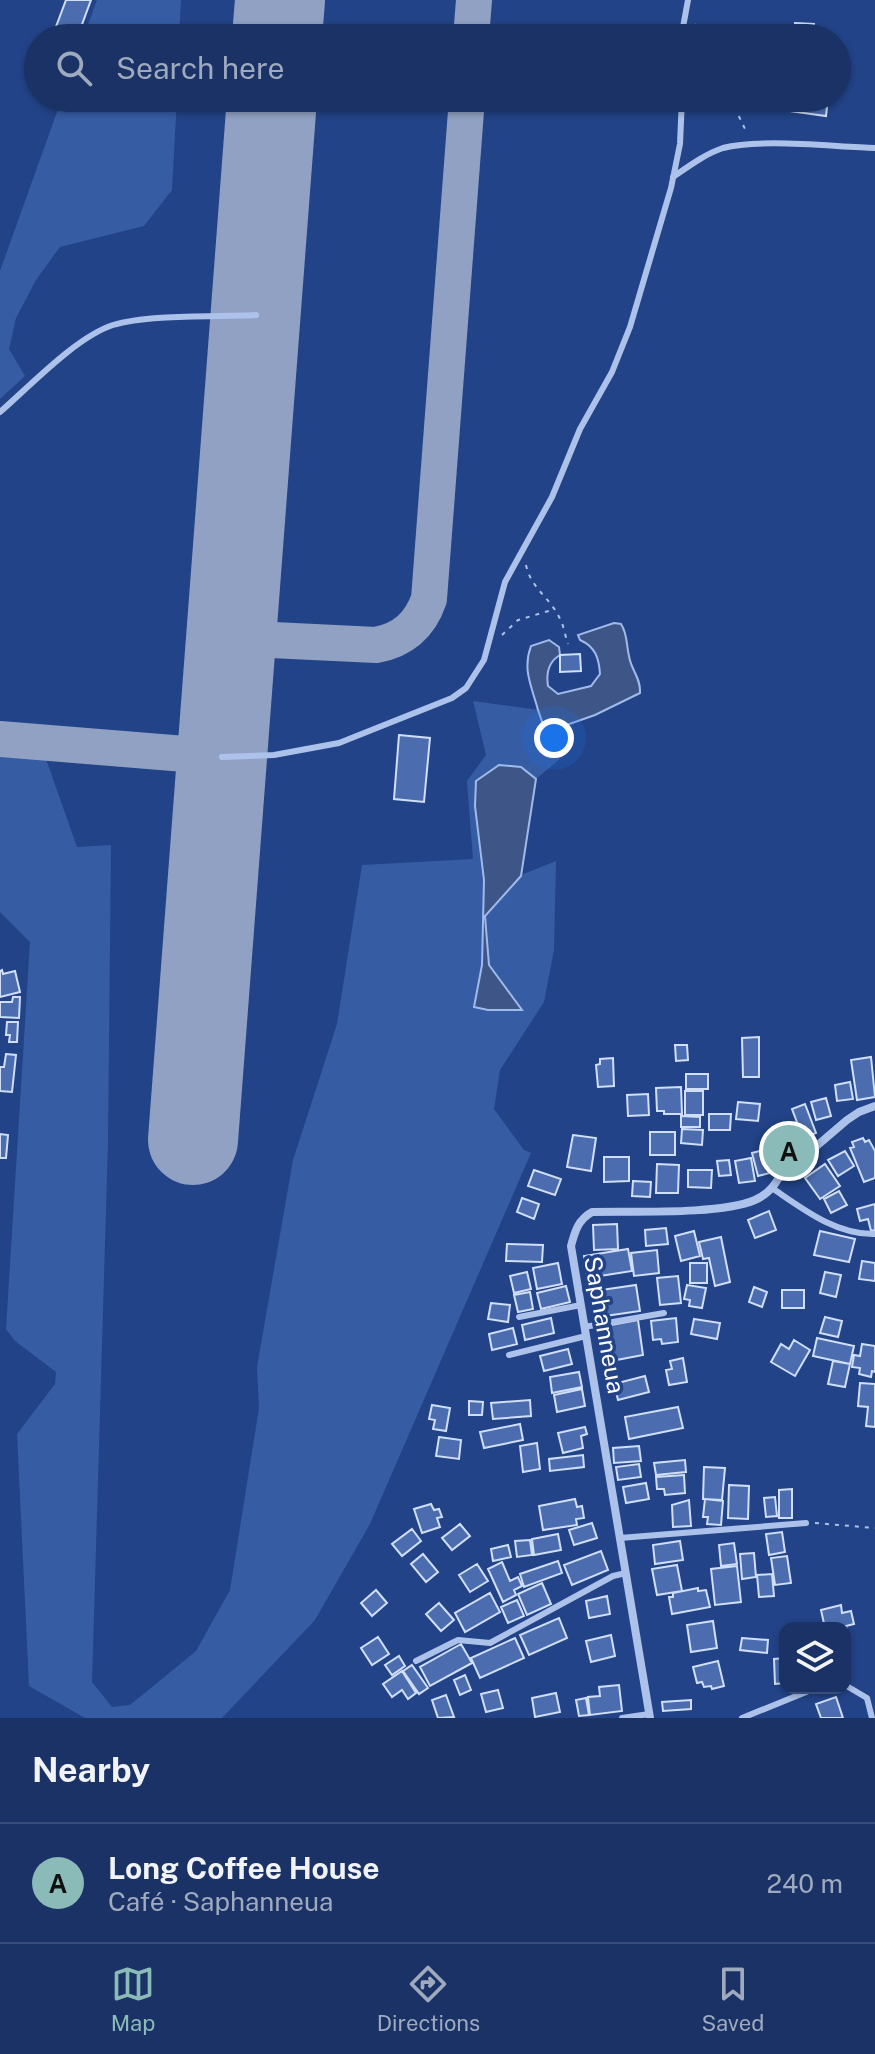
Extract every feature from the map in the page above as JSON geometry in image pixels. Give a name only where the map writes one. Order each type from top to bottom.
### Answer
[{"type":"street","name":"Saphanneua","points":[[649,1716],[571,1246],[582,1218],[592,1212],[716,1208],[755,1200],[847,1120],[875,1106]]},
{"type":"lane","points":[[684,24],[688,0]]},
{"type":"lane","points":[[222,757],[274,755],[339,743],[452,698],[466,688],[475,676],[484,660],[505,582],[552,497],[580,429],[612,372],[626,338],[673,177],[680,144],[681,112]]},
{"type":"lane","points":[[673,177],[721,149],[760,144],[875,148]]},
{"type":"lane","points":[[0,412],[81,343],[115,325],[139,320],[256,315]]},
{"type":"lane","points":[[772,1188],[817,1218],[863,1234],[875,1234]]},
{"type":"lane","points":[[519,1317],[581,1305]]},
{"type":"lane","points":[[509,1355],[585,1331],[664,1313]]},
{"type":"lane","points":[[620,1538],[806,1523]]},
{"type":"lane","points":[[416,1661],[458,1640],[490,1643],[613,1576],[626,1573]]},
{"type":"lane","points":[[851,1689],[867,1698],[872,1718]]},
{"type":"lane","points":[[742,1718],[801,1694]]},
{"type":"lane","points":[[622,1718],[649,1716]]},
{"type":"path","points":[[736,112],[743,127],[760,144]]},
{"type":"path","points":[[525,563],[528,577],[560,617],[568,644]]},
{"type":"path","points":[[500,637],[518,620],[554,610]]},
{"type":"path","points":[[806,1523],[875,1528]]},
{"type":"shaded area","points":[[97,0],[181,0],[180,24],[88,24]]},
{"type":"shaded area","points":[[57,112],[176,112],[172,190],[144,226],[60,247],[36,280],[16,318],[9,349],[25,376],[0,399],[0,271]]},
{"type":"shaded area","points":[[614,623],[621,624],[625,632],[640,693],[595,715],[558,728],[545,728],[529,678],[527,663],[531,646],[549,640],[559,647],[560,655],[550,664],[547,677],[548,686],[558,694],[591,686],[600,674],[599,663],[593,650],[578,635]]},
{"type":"shaded area","points":[[473,701],[539,710],[545,728],[558,728],[561,758],[536,779],[521,875],[556,861],[554,950],[544,1002],[500,1070],[494,1109],[524,1150],[531,1153],[370,1524],[315,1620],[222,1718],[85,1718],[29,1686],[17,1434],[55,1384],[56,1372],[15,1341],[6,1329],[30,942],[0,912],[0,756],[46,759],[77,847],[111,845],[108,1142],[92,1682],[112,1707],[130,1705],[196,1651],[230,1590],[259,1408],[257,1367],[293,1160],[337,1024],[362,865],[473,859],[467,781],[486,755]]},
{"type":"shaded area","points":[[499,765],[521,767],[536,779],[521,876],[485,916],[489,965],[522,1010],[474,1007],[482,965],[484,880],[475,806],[476,781]]},
{"type":"building","points":[[66,0],[91,0],[82,24],[57,24]]},
{"type":"building","points":[[796,112],[826,112],[826,116]]},
{"type":"building","points":[[580,654],[581,671],[560,672],[560,655]]},
{"type":"building","points":[[399,735],[430,738],[424,802],[394,799]]},
{"type":"building","points":[[2,970],[3,974],[15,971],[20,992],[0,997]]},
{"type":"building","points":[[13,997],[20,997],[19,1018],[0,1017],[0,1002],[12,1002]]},
{"type":"building","points":[[7,1022],[18,1022],[17,1042],[9,1042]]},
{"type":"building","points":[[759,1037],[759,1077],[743,1077],[742,1038]]},
{"type":"building","points":[[675,1045],[687,1045],[688,1060],[676,1061]]},
{"type":"building","points":[[6,1054],[16,1055],[12,1092],[0,1091],[0,1067],[4,1067]]},
{"type":"building","points":[[871,1057],[875,1097],[857,1100],[851,1060]]},
{"type":"building","points":[[613,1058],[614,1086],[598,1087],[596,1065],[600,1064],[600,1059]]},
{"type":"building","points":[[686,1074],[708,1074],[708,1089],[686,1089]]},
{"type":"building","points":[[850,1082],[853,1099],[837,1101],[835,1085]]},
{"type":"building","points":[[681,1087],[682,1114],[657,1111],[656,1088]]},
{"type":"building","points":[[685,1091],[703,1091],[703,1115],[685,1115]]},
{"type":"building","points":[[648,1094],[649,1115],[628,1116],[627,1095]]},
{"type":"building","points":[[826,1098],[831,1116],[816,1120],[811,1102]]},
{"type":"building","points":[[738,1102],[760,1104],[758,1121],[736,1119]]},
{"type":"building","points":[[805,1104],[816,1133],[803,1138],[792,1109]]},
{"type":"building","points":[[709,1114],[731,1114],[730,1130],[709,1130]]},
{"type":"building","points":[[681,1116],[700,1117],[700,1127],[681,1127]]},
{"type":"building","points":[[682,1129],[703,1130],[702,1145],[681,1143]]},
{"type":"building","points":[[797,1129],[803,1147],[782,1155],[776,1136]]},
{"type":"building","points":[[650,1132],[675,1132],[675,1155],[650,1155]]},
{"type":"building","points":[[0,1134],[8,1135],[6,1158],[0,1158]]},
{"type":"building","points":[[573,1135],[596,1138],[591,1171],[567,1167]]},
{"type":"building","points":[[863,1138],[865,1142],[869,1140],[875,1151],[875,1178],[864,1182],[850,1148],[854,1147],[852,1142]]},
{"type":"building","points":[[775,1147],[781,1170],[758,1176],[752,1153]]},
{"type":"building","points":[[845,1151],[854,1166],[838,1176],[828,1160]]},
{"type":"building","points":[[604,1157],[629,1157],[629,1181],[604,1182]]},
{"type":"building","points":[[751,1158],[755,1181],[739,1183],[735,1161]]},
{"type":"building","points":[[729,1160],[731,1175],[719,1176],[717,1161]]},
{"type":"building","points":[[657,1164],[679,1165],[678,1193],[656,1193]]},
{"type":"building","points":[[825,1164],[840,1186],[820,1199],[805,1178]]},
{"type":"building","points":[[534,1170],[561,1179],[555,1195],[528,1186]]},
{"type":"building","points":[[688,1170],[712,1170],[711,1188],[688,1187]]},
{"type":"building","points":[[633,1181],[651,1182],[650,1197],[632,1196]]},
{"type":"building","points":[[839,1191],[847,1205],[831,1213],[824,1199]]},
{"type":"building","points":[[522,1198],[539,1204],[534,1219],[517,1212]]},
{"type":"building","points":[[875,1204],[875,1230],[871,1231],[868,1219],[860,1221],[857,1209]]},
{"type":"building","points":[[769,1211],[776,1230],[755,1238],[748,1220]]},
{"type":"building","points":[[617,1224],[618,1249],[594,1250],[593,1225]]},
{"type":"building","points":[[666,1228],[668,1244],[646,1246],[645,1230]]},
{"type":"building","points":[[694,1231],[700,1256],[681,1261],[675,1236]]},
{"type":"building","points":[[820,1231],[855,1239],[849,1262],[814,1255]]},
{"type":"building","points":[[721,1237],[730,1282],[715,1286],[709,1258],[703,1259],[699,1242]]},
{"type":"building","points":[[507,1244],[543,1245],[542,1262],[506,1261]]},
{"type":"building","points":[[628,1249],[632,1271],[587,1278],[584,1256]]},
{"type":"building","points":[[657,1250],[659,1273],[634,1276],[631,1253]]},
{"type":"building","points":[[862,1261],[875,1263],[875,1281],[859,1279]]},
{"type":"building","points":[[558,1263],[562,1284],[537,1289],[533,1268]]},
{"type":"building","points":[[690,1263],[707,1263],[707,1283],[690,1283]]},
{"type":"building","points":[[527,1272],[531,1289],[514,1293],[510,1276]]},
{"type":"building","points":[[825,1272],[841,1275],[836,1297],[820,1293]]},
{"type":"building","points":[[678,1276],[681,1303],[660,1305],[657,1278]]},
{"type":"building","points":[[636,1285],[640,1311],[598,1317],[594,1291]]},
{"type":"building","points":[[687,1285],[706,1288],[702,1308],[689,1306],[690,1300],[684,1299]]},
{"type":"building","points":[[566,1286],[570,1302],[541,1309],[537,1293]]},
{"type":"building","points":[[754,1287],[767,1292],[762,1307],[749,1302]]},
{"type":"building","points":[[782,1290],[804,1290],[804,1308],[782,1308]]},
{"type":"building","points":[[530,1292],[533,1309],[518,1312],[514,1295]]},
{"type":"building","points":[[491,1303],[510,1305],[508,1322],[488,1319]]},
{"type":"building","points":[[825,1317],[842,1321],[838,1337],[820,1333]]},
{"type":"building","points":[[551,1318],[554,1333],[525,1340],[522,1325]]},
{"type":"building","points":[[676,1318],[678,1342],[662,1344],[661,1339],[653,1340],[651,1321]]},
{"type":"building","points":[[694,1319],[720,1323],[717,1339],[691,1334]]},
{"type":"building","points":[[638,1320],[643,1355],[606,1362],[600,1327]]},
{"type":"building","points":[[513,1328],[517,1344],[492,1350],[489,1334]]},
{"type":"building","points":[[817,1338],[854,1346],[850,1364],[813,1356]]},
{"type":"building","points":[[794,1340],[810,1350],[795,1376],[771,1362],[781,1344],[789,1349]]},
{"type":"building","points":[[862,1344],[875,1346],[875,1372],[872,1371],[871,1377],[859,1374],[860,1368],[852,1367],[854,1355],[860,1356]]},
{"type":"building","points":[[568,1349],[572,1364],[544,1371],[540,1356]]},
{"type":"building","points":[[683,1358],[687,1382],[669,1385],[666,1370],[672,1369],[670,1361]]},
{"type":"building","points":[[833,1361],[850,1364],[845,1387],[828,1384]]},
{"type":"building","points":[[579,1372],[582,1387],[552,1393],[550,1377]]},
{"type":"building","points":[[645,1376],[649,1392],[618,1400],[614,1384]]},
{"type":"building","points":[[860,1383],[875,1384],[875,1427],[866,1426],[868,1407],[858,1406]]},
{"type":"building","points":[[582,1389],[585,1406],[557,1412],[554,1395]]},
{"type":"building","points":[[530,1400],[531,1416],[493,1419],[491,1403]]},
{"type":"building","points":[[469,1401],[483,1402],[482,1415],[469,1415]]},
{"type":"building","points":[[432,1405],[450,1408],[446,1431],[433,1429],[435,1420],[429,1419]]},
{"type":"building","points":[[678,1407],[683,1428],[629,1439],[625,1417]]},
{"type":"building","points":[[520,1424],[523,1440],[484,1448],[480,1432]]},
{"type":"building","points":[[585,1427],[587,1434],[581,1436],[583,1448],[563,1453],[558,1433]]},
{"type":"building","points":[[439,1437],[461,1440],[459,1459],[436,1456]]},
{"type":"building","points":[[537,1443],[540,1469],[523,1472],[520,1446]]},
{"type":"building","points":[[639,1446],[641,1461],[614,1463],[613,1448]]},
{"type":"building","points":[[583,1455],[584,1467],[550,1471],[549,1459]]},
{"type":"building","points":[[685,1460],[686,1472],[656,1475],[654,1463]]},
{"type":"building","points":[[639,1464],[641,1477],[618,1480],[616,1467]]},
{"type":"building","points":[[704,1467],[725,1468],[722,1500],[703,1499]]},
{"type":"building","points":[[684,1475],[685,1493],[665,1495],[664,1489],[657,1489],[656,1477]]},
{"type":"building","points":[[646,1483],[649,1499],[626,1503],[623,1487]]},
{"type":"building","points":[[729,1485],[749,1486],[748,1519],[728,1518]]},
{"type":"building","points":[[792,1489],[792,1518],[779,1518],[779,1490]]},
{"type":"building","points":[[775,1497],[777,1516],[766,1517],[764,1498]]},
{"type":"building","points":[[575,1499],[577,1507],[582,1506],[584,1518],[576,1519],[577,1525],[543,1530],[539,1506]]},
{"type":"building","points":[[705,1499],[723,1501],[721,1525],[707,1524],[708,1517],[703,1517]]},
{"type":"building","points":[[689,1500],[691,1526],[673,1527],[672,1505]]},
{"type":"building","points":[[431,1504],[434,1510],[439,1509],[442,1517],[437,1518],[440,1527],[422,1533],[414,1509]]},
{"type":"building","points":[[592,1523],[597,1538],[574,1545],[569,1530]]},
{"type":"building","points":[[460,1524],[470,1536],[452,1550],[442,1538]]},
{"type":"building","points":[[412,1529],[421,1541],[402,1556],[392,1544]]},
{"type":"building","points":[[782,1532],[785,1552],[769,1555],[766,1534]]},
{"type":"building","points":[[558,1534],[561,1550],[534,1555],[532,1539]]},
{"type":"building","points":[[530,1540],[532,1555],[517,1557],[515,1541]]},
{"type":"building","points":[[680,1541],[683,1560],[655,1564],[653,1545]]},
{"type":"building","points":[[734,1543],[737,1564],[721,1566],[719,1545]]},
{"type":"building","points":[[508,1545],[511,1557],[493,1561],[491,1549]]},
{"type":"building","points":[[601,1551],[608,1570],[572,1585],[564,1565]]},
{"type":"building","points":[[754,1553],[756,1577],[742,1579],[740,1554]]},
{"type":"building","points":[[423,1554],[438,1572],[426,1582],[411,1564]]},
{"type":"building","points":[[787,1556],[791,1583],[775,1585],[771,1558]]},
{"type":"building","points":[[558,1561],[562,1573],[524,1587],[520,1574]]},
{"type":"building","points":[[502,1562],[510,1581],[518,1577],[522,1586],[514,1590],[516,1595],[503,1602],[488,1569]]},
{"type":"building","points":[[477,1564],[488,1581],[470,1592],[459,1575]]},
{"type":"building","points":[[677,1565],[682,1591],[657,1595],[652,1569]]},
{"type":"building","points":[[737,1566],[741,1602],[715,1605],[711,1569]]},
{"type":"building","points":[[772,1574],[774,1596],[759,1597],[757,1575]]},
{"type":"building","points":[[542,1583],[551,1604],[527,1615],[518,1594]]},
{"type":"building","points":[[698,1588],[698,1591],[706,1590],[710,1607],[672,1614],[669,1597],[673,1597],[673,1593]]},
{"type":"building","points":[[376,1590],[387,1603],[372,1616],[361,1603]]},
{"type":"building","points":[[490,1593],[500,1612],[465,1632],[455,1613]]},
{"type":"building","points":[[607,1596],[610,1614],[589,1618],[586,1601]]},
{"type":"building","points":[[517,1600],[524,1616],[508,1623],[501,1607]]},
{"type":"building","points":[[439,1603],[454,1620],[441,1631],[426,1614]]},
{"type":"building","points":[[841,1605],[842,1613],[851,1611],[854,1624],[824,1622],[821,1610]]},
{"type":"building","points":[[559,1618],[567,1638],[529,1655],[520,1635]]},
{"type":"building","points":[[713,1621],[717,1648],[691,1652],[687,1625]]},
{"type":"building","points":[[611,1635],[615,1656],[591,1662],[586,1641]]},
{"type":"building","points":[[378,1637],[389,1654],[372,1665],[361,1648]]},
{"type":"building","points":[[515,1638],[524,1658],[480,1678],[471,1658]]},
{"type":"building","points":[[742,1638],[768,1640],[767,1653],[740,1650]]},
{"type":"building","points":[[461,1644],[472,1663],[430,1686],[420,1667]]},
{"type":"building","points":[[399,1656],[405,1666],[392,1675],[385,1665]]},
{"type":"building","points":[[774,1659],[779,1659],[779,1684],[775,1684]]},
{"type":"building","points":[[718,1661],[724,1686],[712,1689],[711,1686],[704,1687],[702,1682],[697,1683],[693,1667]]},
{"type":"building","points":[[412,1665],[428,1688],[419,1694],[403,1671]]},
{"type":"building","points":[[402,1671],[416,1693],[408,1699],[402,1690],[392,1697],[383,1684]]},
{"type":"building","points":[[465,1675],[471,1690],[460,1695],[454,1680]]},
{"type":"building","points":[[619,1685],[622,1711],[590,1715],[588,1697],[600,1696],[599,1687]]},
{"type":"building","points":[[498,1690],[503,1708],[486,1712],[481,1694]]},
{"type":"building","points":[[556,1693],[560,1712],[535,1717],[532,1698]]},
{"type":"building","points":[[446,1695],[454,1717],[438,1718],[432,1700]]},
{"type":"building","points":[[836,1697],[843,1718],[821,1718],[816,1704]]},
{"type":"building","points":[[586,1698],[589,1715],[579,1716],[576,1700]]},
{"type":"building","points":[[691,1700],[691,1709],[663,1711],[662,1702]]},
{"type":"taxiway","points":[[472,24],[474,0]]},
{"type":"taxiway","points":[[231,638],[376,645],[409,630],[425,608],[429,599],[466,112]]},
{"type":"taxiway","points":[[0,739],[222,757]]},
{"type":"runway","points":[[278,24],[280,0]]},
{"type":"runway","points":[[193,1140],[271,112]]},
{"type":"place","name":"Long Coffee House","points":[[789,1151]]}]
